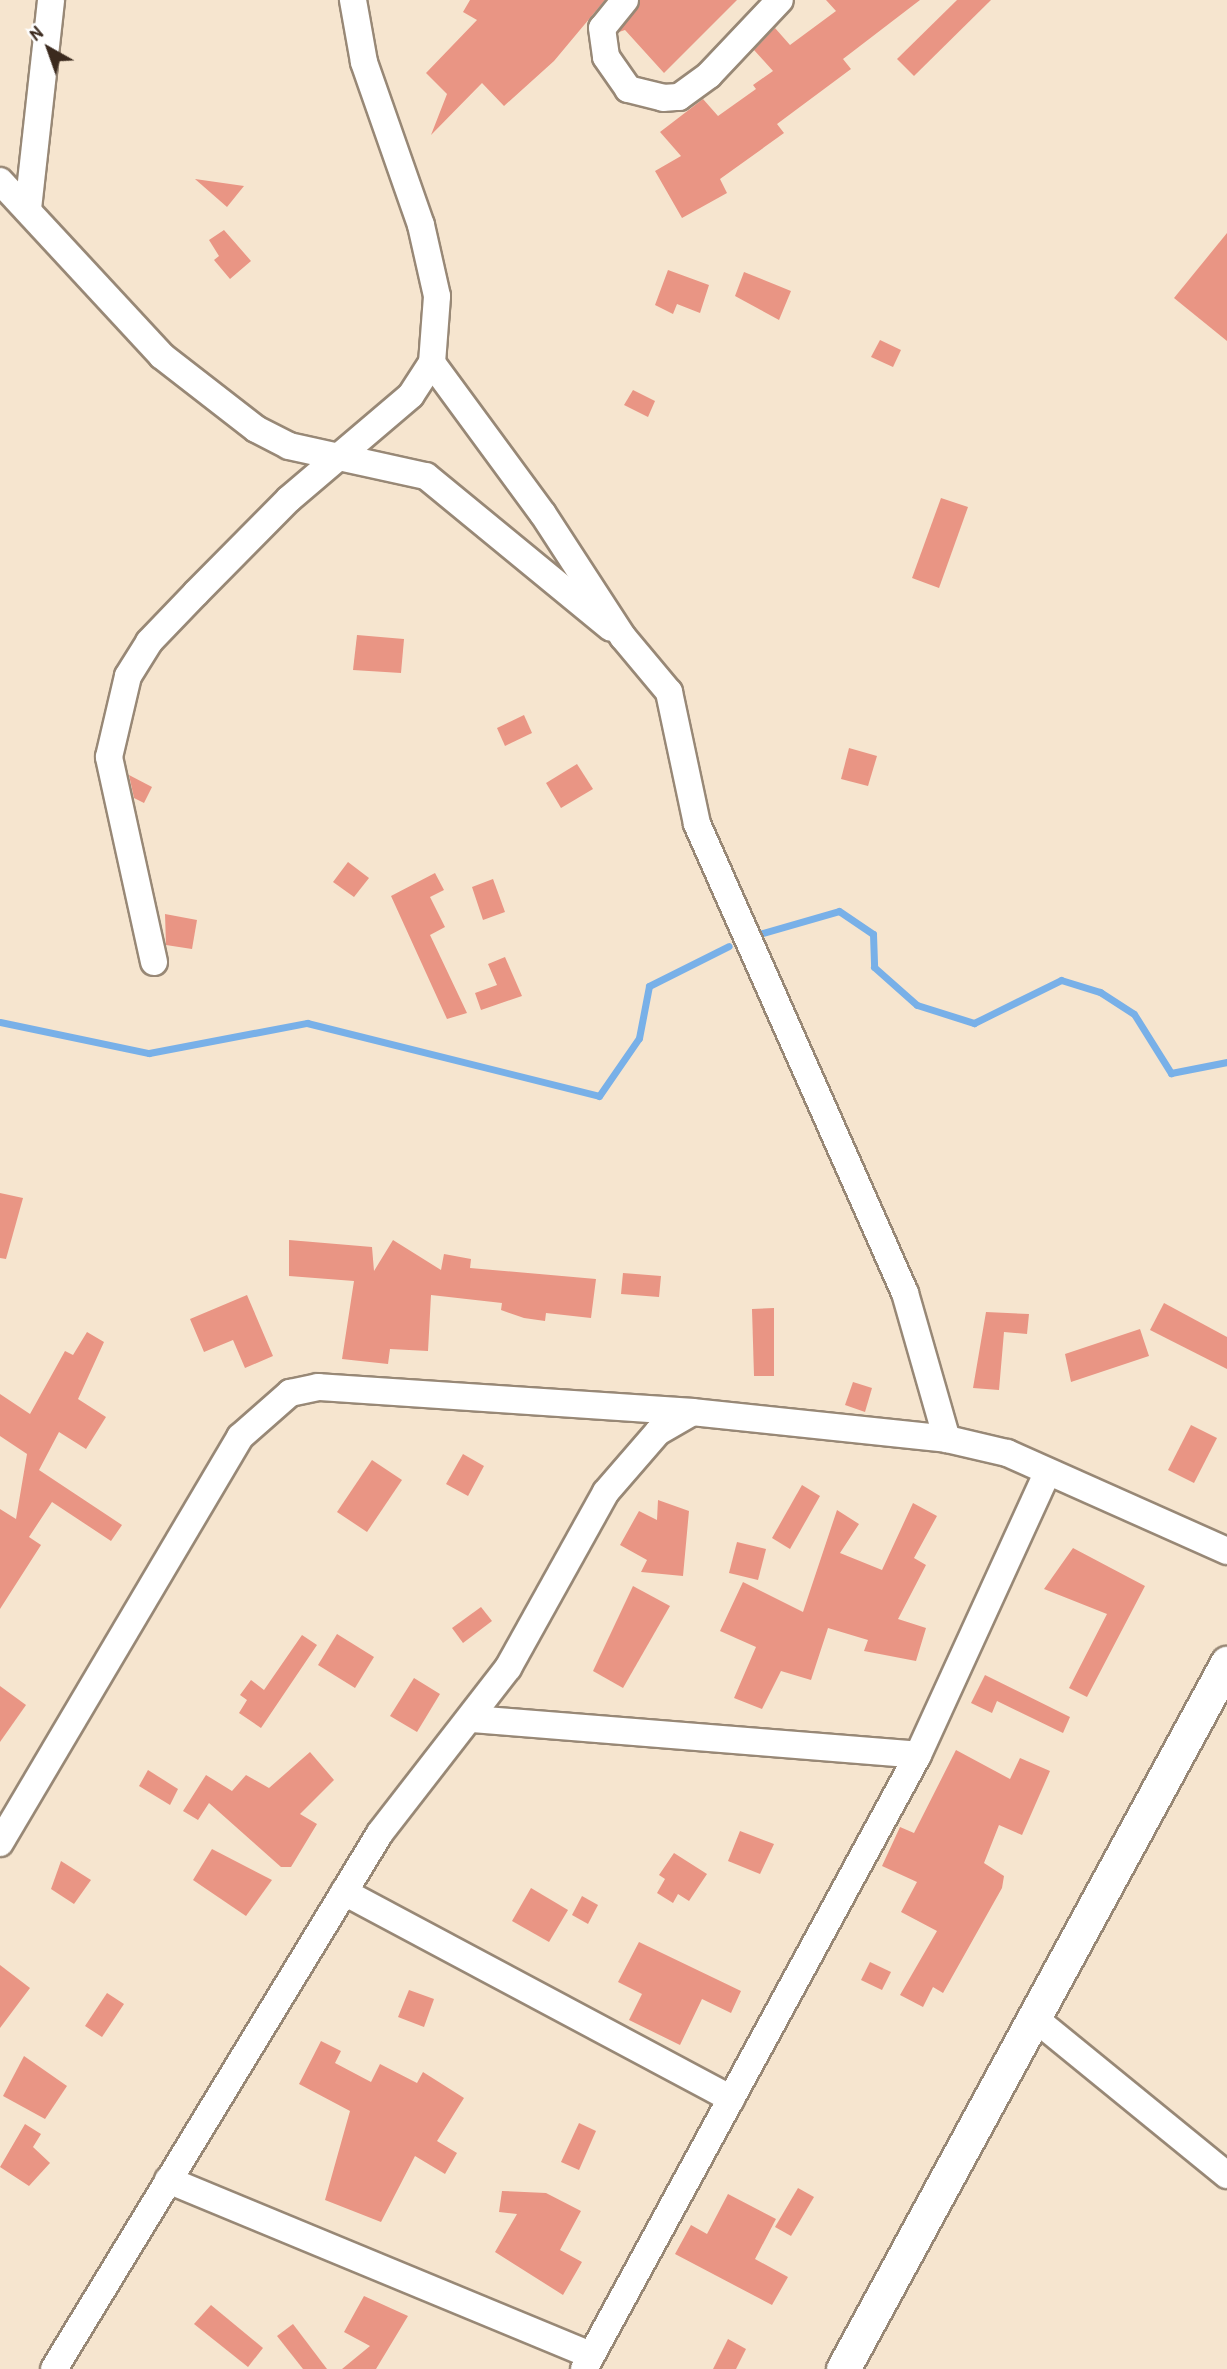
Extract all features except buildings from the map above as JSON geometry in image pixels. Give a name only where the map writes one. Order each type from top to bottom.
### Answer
[{"type":"street","points":[[28,209],[51,0]]},
{"type":"street","points":[[154,962],[109,757],[128,676],[149,642],[196,593],[289,499],[411,395],[432,363],[437,296],[421,225],[364,62],[353,0]]},
{"type":"street","points":[[625,0],[602,28],[606,57],[628,89],[663,99],[701,82],[780,0]]},
{"type":"street","points":[[0,181],[132,326],[193,382],[289,446],[340,458],[394,464],[426,475],[567,598],[623,637]]},
{"type":"street","points":[[432,363],[623,637],[669,692],[697,824],[905,1293],[947,1439]]},
{"type":"street","points":[[0,1843],[240,1437],[290,1393],[318,1387],[692,1412],[947,1439],[1007,1453],[1046,1473],[1227,1551]]},
{"type":"street","points":[[54,2369],[380,1833],[473,1719],[554,1592],[606,1492],[658,1433],[692,1412]]},
{"type":"street","points":[[168,2180],[587,2362],[918,1755],[1046,1473]]},
{"type":"street","points":[[843,2369],[1227,1663]]},
{"type":"street","points":[[473,1719],[918,1755]]},
{"type":"street","points":[[344,1892],[731,2099]]},
{"type":"street","points":[[1033,2017],[1227,2175]]},
{"type":"waterway","points":[[759,934],[839,911],[873,934],[874,967],[917,1005],[974,1023],[1061,980],[1100,992],[1134,1014],[1171,1073],[1227,1062]]},
{"type":"waterway","points":[[0,1022],[149,1053],[307,1023],[599,1096],[639,1038],[649,986],[729,946]]}]
